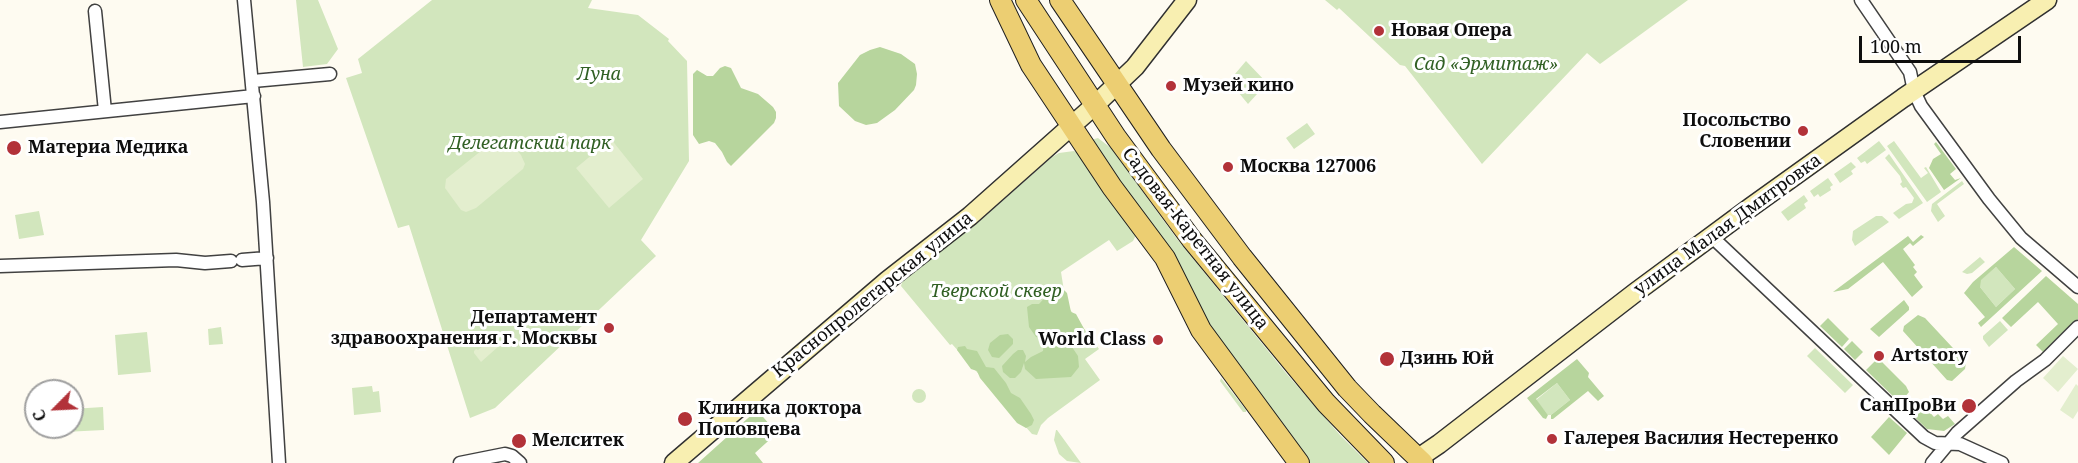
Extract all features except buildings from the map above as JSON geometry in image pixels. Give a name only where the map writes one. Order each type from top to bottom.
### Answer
[{"type":"main road","points":[[1000,0],[1031,65],[1165,258],[1201,330],[1299,463]]},
{"type":"main road","name":"Садовая-Каретная улица","points":[[1026,0],[1137,167],[1191,240],[1290,361],[1384,463]]},
{"type":"main road","name":"Садовая-Каретная улица","points":[[1060,0],[1161,149],[1216,224],[1339,377],[1416,462]]},
{"type":"street","points":[[244,0],[267,258],[279,463]]},
{"type":"street","name":"Краснопролетарская улица","points":[[674,463],[888,280],[970,216],[1072,126],[1135,67],[1187,0]]},
{"type":"street","points":[[1861,0],[1910,72],[1914,91],[1921,106],[2013,230],[2078,287]]},
{"type":"street","name":"улица Малая Дмитровка","points":[[1416,462],[1711,236],[1914,91],[2047,0]]},
{"type":"street","points":[[95,11],[105,111]]},
{"type":"street","points":[[253,81],[330,74]]},
{"type":"street","points":[[0,122],[254,96]]},
{"type":"street","points":[[1711,236],[1924,437],[1935,443],[1960,444],[2002,463]]},
{"type":"street","points":[[0,266],[176,260],[205,263],[267,258]]},
{"type":"street","points":[[1932,463],[1947,444],[2016,381],[2045,360],[2078,327]]},
{"type":"street","points":[[1353,432],[1360,436],[1369,434],[1375,423],[1372,414]]},
{"type":"street","points":[[460,463],[488,460],[507,454],[520,463]]},
{"type":"green space","points":[[296,0],[318,0],[338,49],[327,64],[303,67]]},
{"type":"green space","name":"Делегатский парк","points":[[432,0],[592,0],[588,8],[638,15],[669,39],[668,41],[687,61],[689,161],[641,240],[656,256],[495,408],[470,418],[409,225],[398,228],[346,78],[362,73],[358,59]]},
{"type":"green space","name":"Сад «Эрмитаж»","points":[[1325,0],[1688,0],[1600,64],[1587,53],[1482,164],[1405,66],[1400,65],[1339,8],[1337,10]]},
{"type":"green space","points":[[880,47],[901,54],[915,64],[916,85],[895,110],[877,123],[866,125],[855,121],[839,106],[838,83],[860,55]]},
{"type":"green space","points":[[1246,61],[1267,83],[1248,104],[1229,81]]},
{"type":"green space","points":[[725,66],[731,68],[741,88],[758,94],[776,112],[774,123],[731,166],[715,143],[709,141],[699,144],[693,135],[693,74],[697,70],[707,76],[713,76]]},
{"type":"green space","points":[[1307,123],[1315,134],[1294,149],[1286,138]]},
{"type":"green space","points":[[497,138],[508,140],[521,155],[525,164],[523,169],[476,208],[466,212],[461,210],[445,188],[446,179]]},
{"type":"green space","points":[[1098,138],[1111,148],[1177,239],[1286,373],[1340,435],[1368,463],[1309,463],[1207,325],[1150,225],[1091,140]]},
{"type":"green space","points":[[611,139],[643,179],[609,208],[576,168]]},
{"type":"green space","points":[[1879,141],[1886,150],[1867,164],[1865,161],[1861,163],[1857,158]]},
{"type":"green space","points":[[1894,141],[1921,178],[1928,173],[1924,168],[1926,167],[1941,192],[1927,202],[1887,146]]},
{"type":"green space","points":[[1936,142],[1956,169],[1950,174],[1955,180],[1961,178],[1944,190],[1929,168],[1933,159],[1941,154],[1934,144]]},
{"type":"green space","name":"Тверской сквер","points":[[1074,151],[1081,155],[1136,235],[1133,241],[1117,251],[1109,240],[1061,272],[1066,304],[1099,349],[1085,359],[1100,380],[1048,418],[1041,425],[1037,435],[1032,434],[952,344],[950,345],[901,286],[903,279],[961,232],[973,227],[1052,157],[1059,153]]},
{"type":"green space","points":[[1889,154],[1923,203],[1899,219],[1893,213],[1906,204],[1912,203],[1914,198],[1906,187],[1903,188],[1900,184],[1902,182],[1900,176],[1885,158]]},
{"type":"green space","points":[[1851,162],[1856,167],[1851,171],[1853,174],[1840,183],[1834,174]]},
{"type":"green space","points":[[1828,178],[1833,185],[1830,187],[1831,190],[1820,197],[1818,194],[1814,197],[1810,191]]},
{"type":"green space","points":[[1962,181],[1964,184],[1937,204],[1945,216],[1938,222],[1931,211],[1932,204]]},
{"type":"green space","points":[[1804,195],[1808,201],[1804,204],[1806,208],[1788,221],[1781,212]]},
{"type":"green space","points":[[39,211],[44,235],[19,239],[15,215]]},
{"type":"green space","points":[[1876,216],[1882,216],[1889,222],[1855,246],[1852,240],[1853,231]]},
{"type":"green space","points":[[1921,235],[1924,237],[1913,246],[1910,243],[1903,249],[1915,265],[1913,267],[1917,272],[1914,275],[1923,287],[1912,297],[1883,262],[1848,289],[1833,292],[1908,236],[1913,242]]},
{"type":"green space","points":[[2014,247],[2042,271],[1981,327],[1978,323],[1985,317],[1964,293],[1973,282]],"holes":[[[1996,267],[2015,289],[1996,307],[1980,287],[1981,280]]]},
{"type":"green space","points":[[1980,257],[1985,262],[1972,273],[1962,272]]},
{"type":"green space","points":[[1996,267],[2015,289],[1996,307],[1980,287],[1980,280]]},
{"type":"green space","points":[[2046,276],[2078,304],[2078,319],[2044,353],[2036,345],[2058,324],[2038,302],[2011,327],[2002,318]]},
{"type":"green space","points":[[1061,287],[1067,293],[1071,312],[1076,314],[1088,336],[1086,344],[1079,346],[1075,343],[1072,347],[1078,356],[1079,367],[1071,377],[1036,379],[1025,369],[1024,363],[1021,372],[1015,378],[1010,378],[1003,372],[1002,366],[1013,354],[1018,350],[1023,350],[1026,356],[1025,362],[1043,351],[1044,341],[1049,337],[1048,333],[1040,338],[1036,337],[1029,327],[1027,307],[1039,304],[1049,293]]},
{"type":"green space","points":[[1904,300],[1909,310],[1879,337],[1870,329]]},
{"type":"green space","points":[[1918,315],[1925,318],[1966,362],[1965,369],[1952,381],[1947,380],[1903,331],[1904,326]]},
{"type":"green space","points":[[1828,318],[1849,339],[1842,347],[1820,326]]},
{"type":"green space","points":[[2000,321],[2008,330],[1989,347],[1983,336]]},
{"type":"green space","points":[[221,327],[223,344],[209,345],[208,329]]},
{"type":"green space","points":[[147,332],[151,372],[118,375],[115,335]]},
{"type":"green space","points":[[1008,334],[1013,339],[1013,344],[999,358],[992,357],[988,350],[990,343],[1000,335]]},
{"type":"green space","points":[[492,338],[499,346],[481,362],[474,351]]},
{"type":"green space","points":[[1852,341],[1863,352],[1855,360],[1844,349]]},
{"type":"green space","points":[[965,346],[967,349],[977,351],[986,367],[994,368],[1011,393],[1020,398],[1034,420],[1032,425],[1026,428],[1017,423],[980,378],[977,371],[971,369],[957,350],[958,347]]},
{"type":"green space","points":[[1815,348],[1853,385],[1845,393],[1807,356]]},
{"type":"green space","points":[[2063,356],[2078,369],[2058,392],[2043,378]]},
{"type":"green space","points":[[1878,358],[1906,386],[1909,392],[1900,403],[1866,370]]},
{"type":"green space","points":[[1577,359],[1604,396],[1598,401],[1588,391],[1551,419],[1551,415],[1570,400],[1557,383],[1536,399],[1548,415],[1546,419],[1543,418],[1527,398]]},
{"type":"green space","points":[[1221,378],[1246,412],[1243,412],[1220,381]]},
{"type":"green space","points":[[1557,383],[1570,400],[1548,415],[1536,400]]},
{"type":"green space","points":[[2076,384],[2078,386],[2078,411],[2073,419],[2060,410]]},
{"type":"green space","points":[[372,386],[373,392],[379,391],[381,412],[354,415],[352,388]]},
{"type":"green space","points":[[919,389],[924,391],[926,396],[924,401],[919,403],[914,401],[912,396],[914,391]]},
{"type":"green space","points":[[1914,399],[1918,406],[1924,401],[1927,405],[1925,407],[1934,417],[1938,414],[1943,419],[1948,416],[1955,424],[1944,431],[1927,429],[1905,408]]},
{"type":"green space","points":[[103,407],[104,430],[84,431],[84,408]]},
{"type":"green space","points":[[757,410],[777,433],[755,453],[763,463],[698,463]]},
{"type":"green space","points":[[1889,417],[1907,433],[1889,455],[1871,437]]},
{"type":"green space","points":[[1056,430],[1081,463],[1067,461],[1059,454],[1054,440]]},
{"type":"place","name":"Новая Опера","points":[[1379,31]]},
{"type":"place","name":"Музей кино","points":[[1171,86]]},
{"type":"place","name":"Посольство Словении","points":[[1803,131]]},
{"type":"place","name":"Материа Медика","points":[[14,148]]},
{"type":"place","name":"Москва 127006","points":[[1228,167]]},
{"type":"place","name":"Департамент здравоохранения г. Москвы","points":[[609,328]]},
{"type":"place","name":"World Class","points":[[1158,340]]},
{"type":"place","name":"Artstory","points":[[1879,356]]},
{"type":"place","name":"Дзинь Юй","points":[[1387,359]]},
{"type":"place","name":"СанПроВи","points":[[1969,406]]},
{"type":"place","name":"Клиника доктора Поповцева","points":[[685,419]]},
{"type":"place","name":"Галерея Василия Нестеренко","points":[[1552,439]]},
{"type":"place","name":"Мелситек","points":[[519,441]]},
{"type":"park label","name":"Луна","points":[[599,75]]}]
